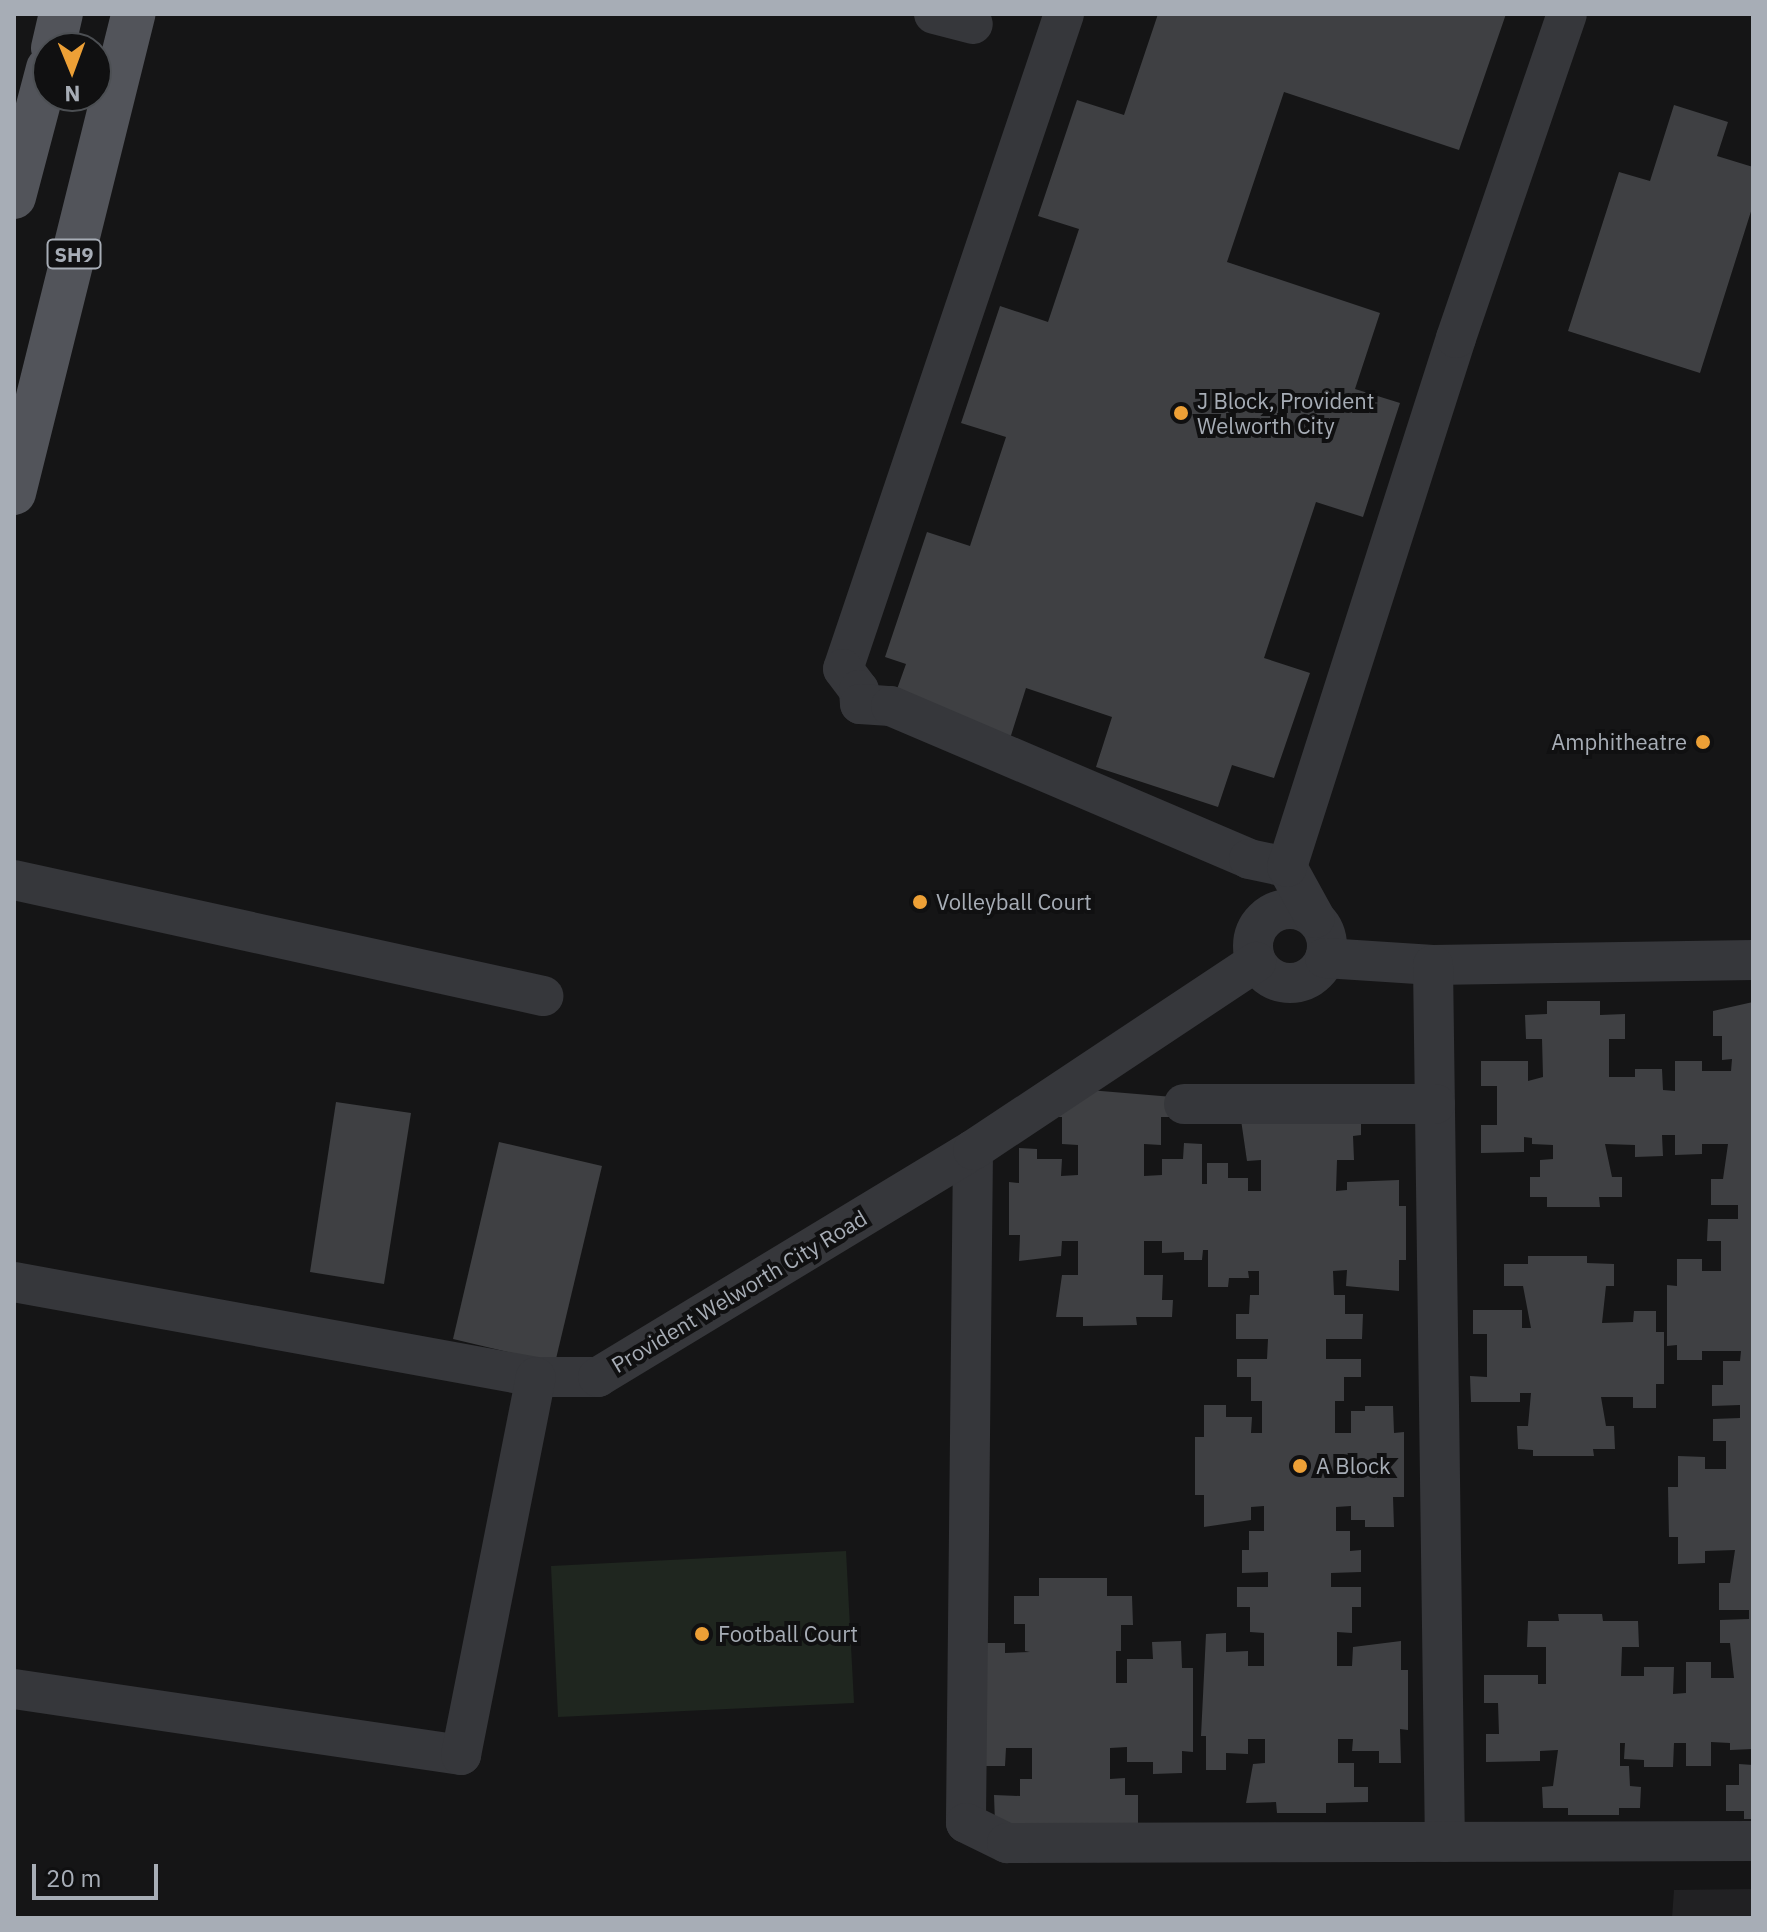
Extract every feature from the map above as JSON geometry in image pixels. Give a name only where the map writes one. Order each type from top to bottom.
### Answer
[{"type":"main road","name":"SH9","points":[[14,493],[133,14]]},
{"type":"main road","points":[[18,175],[36,112]]},
{"type":"street","points":[[934,14],[973,24]]},
{"type":"street","points":[[1064,14],[843,669],[859,690],[860,704],[891,706],[1249,859],[1287,867]]},
{"type":"street","points":[[1315,918],[1302,910],[1273,912],[1254,934],[1256,962],[1278,981],[1292,983],[1318,970],[1325,958],[1327,944],[1315,918],[1287,867],[1456,338],[1567,14]]},
{"type":"street","points":[[14,880],[543,996]]},
{"type":"street","points":[[1325,958],[1446,965],[1753,960]]},
{"type":"street","name":"Provident Welworth City Road","points":[[14,1282],[536,1377],[598,1377],[973,1150],[1256,962]]},
{"type":"street","points":[[1446,965],[1435,1104],[1458,1841]]},
{"type":"street","points":[[1446,965],[1458,1841]]},
{"type":"street","points":[[1184,1104],[1435,1104]]},
{"type":"street","points":[[973,1150],[966,1823],[1007,1843],[1753,1841]]},
{"type":"street","points":[[14,1689],[461,1755],[536,1377]]},
{"type":"shaded area","name":"Football Court","points":[[846,1551],[854,1703],[558,1717],[551,1566]]},
{"type":"shaded area","points":[[1753,1889],[1753,1918],[1672,1918],[1674,1890]]},
{"type":"building","name":"J Block, Provident Welworth City","points":[[1158,14],[1506,14],[1459,150],[1284,92],[1227,262],[1380,313],[1355,389],[1400,403],[1363,517],[1316,502],[1264,658],[1310,673],[1274,778],[1232,765],[1218,807],[1096,767],[1112,717],[1026,688],[1008,745],[891,706],[906,664],[885,657],[927,532],[970,546],[1006,437],[961,423],[1000,306],[1048,322],[1079,229],[1038,216],[1077,100],[1124,115]]},
{"type":"building","points":[[1674,105],[1728,122],[1717,156],[1753,167],[1753,205],[1700,373],[1568,331],[1619,172],[1650,181]]},
{"type":"building","points":[[1547,1001],[1600,1001],[1600,1015],[1625,1014],[1625,1039],[1609,1039],[1609,1077],[1635,1077],[1635,1069],[1662,1069],[1663,1090],[1675,1091],[1675,1061],[1702,1061],[1702,1071],[1731,1071],[1732,1059],[1722,1060],[1722,1036],[1713,1036],[1713,1011],[1753,1002],[1753,1749],[1730,1750],[1730,1743],[1711,1742],[1711,1766],[1686,1766],[1686,1743],[1674,1743],[1673,1767],[1644,1767],[1644,1760],[1624,1759],[1625,1743],[1620,1743],[1620,1766],[1629,1766],[1630,1786],[1641,1787],[1640,1808],[1619,1808],[1619,1815],[1568,1815],[1568,1808],[1543,1808],[1542,1787],[1553,1786],[1558,1750],[1540,1751],[1540,1761],[1486,1762],[1486,1734],[1499,1734],[1498,1703],[1484,1703],[1484,1675],[1538,1675],[1538,1684],[1546,1684],[1546,1647],[1527,1647],[1528,1621],[1559,1621],[1558,1614],[1602,1614],[1603,1621],[1638,1621],[1639,1647],[1622,1647],[1621,1676],[1644,1676],[1644,1667],[1674,1667],[1673,1694],[1686,1693],[1686,1662],[1711,1662],[1711,1678],[1734,1678],[1730,1643],[1720,1643],[1720,1620],[1749,1619],[1749,1610],[1719,1610],[1719,1583],[1730,1583],[1735,1550],[1705,1551],[1705,1563],[1678,1564],[1678,1537],[1669,1537],[1668,1487],[1678,1487],[1678,1456],[1705,1457],[1705,1469],[1726,1469],[1726,1441],[1713,1441],[1713,1419],[1740,1418],[1740,1405],[1712,1406],[1712,1385],[1723,1385],[1723,1361],[1740,1361],[1741,1351],[1702,1351],[1702,1360],[1677,1360],[1677,1345],[1667,1346],[1667,1285],[1677,1286],[1677,1259],[1702,1259],[1702,1271],[1721,1271],[1721,1241],[1707,1241],[1708,1219],[1738,1219],[1738,1205],[1711,1205],[1711,1179],[1723,1179],[1728,1144],[1702,1144],[1702,1154],[1675,1155],[1675,1135],[1662,1135],[1663,1156],[1635,1157],[1635,1145],[1605,1144],[1612,1177],[1622,1177],[1622,1197],[1599,1197],[1600,1207],[1547,1207],[1547,1197],[1530,1197],[1530,1177],[1540,1177],[1540,1160],[1553,1159],[1553,1145],[1532,1144],[1532,1138],[1524,1137],[1524,1152],[1481,1153],[1481,1125],[1497,1125],[1497,1086],[1481,1086],[1481,1061],[1528,1061],[1528,1081],[1543,1077],[1542,1039],[1526,1039],[1525,1015],[1547,1014]]},
{"type":"building","name":"A Block","points":[[1089,1090],[1173,1097],[1174,1117],[1161,1117],[1161,1145],[1144,1144],[1144,1176],[1162,1175],[1162,1159],[1183,1159],[1184,1143],[1202,1144],[1202,1184],[1207,1184],[1207,1163],[1228,1163],[1228,1178],[1248,1178],[1248,1191],[1261,1191],[1261,1160],[1247,1161],[1240,1113],[1361,1113],[1361,1135],[1353,1136],[1354,1160],[1337,1160],[1336,1191],[1347,1190],[1347,1182],[1399,1180],[1399,1206],[1406,1206],[1406,1260],[1399,1260],[1399,1291],[1346,1286],[1347,1270],[1333,1271],[1334,1295],[1345,1295],[1345,1314],[1363,1314],[1362,1339],[1326,1339],[1326,1359],[1361,1359],[1361,1377],[1344,1377],[1344,1401],[1335,1401],[1335,1433],[1351,1433],[1351,1411],[1365,1411],[1365,1406],[1393,1406],[1394,1433],[1404,1432],[1404,1497],[1393,1497],[1394,1527],[1365,1527],[1365,1520],[1351,1520],[1351,1506],[1336,1507],[1336,1531],[1350,1531],[1350,1551],[1361,1550],[1361,1572],[1331,1573],[1331,1587],[1361,1587],[1361,1607],[1352,1607],[1352,1633],[1337,1632],[1337,1666],[1352,1666],[1353,1647],[1401,1641],[1401,1670],[1408,1670],[1408,1730],[1400,1729],[1401,1763],[1379,1763],[1379,1751],[1352,1751],[1353,1739],[1338,1739],[1338,1763],[1354,1763],[1354,1787],[1368,1787],[1368,1802],[1326,1803],[1326,1813],[1277,1813],[1276,1802],[1246,1803],[1253,1764],[1265,1763],[1265,1739],[1248,1739],[1248,1754],[1226,1753],[1226,1770],[1206,1770],[1206,1736],[1201,1736],[1206,1634],[1226,1633],[1226,1652],[1248,1651],[1248,1666],[1264,1666],[1264,1633],[1250,1632],[1250,1607],[1237,1607],[1237,1587],[1268,1587],[1268,1572],[1242,1573],[1242,1550],[1249,1550],[1249,1531],[1264,1531],[1264,1506],[1251,1507],[1251,1520],[1204,1527],[1204,1495],[1195,1495],[1195,1437],[1204,1437],[1204,1405],[1226,1405],[1226,1417],[1252,1417],[1251,1433],[1262,1433],[1262,1401],[1251,1401],[1251,1377],[1237,1377],[1237,1359],[1267,1359],[1268,1339],[1236,1339],[1236,1314],[1249,1314],[1250,1295],[1259,1295],[1259,1271],[1248,1271],[1249,1278],[1229,1278],[1228,1287],[1208,1287],[1208,1250],[1203,1250],[1202,1260],[1184,1260],[1184,1252],[1162,1253],[1162,1241],[1144,1241],[1144,1275],[1163,1275],[1162,1300],[1173,1300],[1172,1317],[1136,1317],[1137,1325],[1083,1326],[1083,1317],[1056,1317],[1062,1275],[1078,1275],[1078,1241],[1062,1241],[1061,1256],[1019,1261],[1020,1235],[1009,1235],[1009,1182],[1019,1183],[1019,1148],[1037,1149],[1037,1159],[1062,1159],[1061,1176],[1078,1175],[1078,1145],[1062,1144],[1062,1117],[1055,1117],[1054,1097],[1089,1097]]},
{"type":"building","points":[[336,1102],[411,1113],[384,1284],[310,1272]]},
{"type":"building","points":[[499,1142],[602,1166],[555,1363],[453,1339]]},
{"type":"building","points":[[1528,1256],[1587,1256],[1587,1263],[1614,1264],[1614,1286],[1606,1286],[1602,1323],[1633,1322],[1634,1311],[1656,1311],[1656,1332],[1664,1332],[1664,1384],[1656,1384],[1656,1408],[1633,1408],[1633,1397],[1601,1397],[1606,1426],[1614,1426],[1615,1449],[1593,1449],[1594,1456],[1533,1456],[1533,1450],[1518,1449],[1517,1426],[1528,1426],[1531,1393],[1520,1393],[1520,1402],[1471,1402],[1470,1376],[1487,1377],[1487,1334],[1473,1334],[1473,1310],[1522,1310],[1522,1328],[1531,1328],[1523,1286],[1504,1286],[1504,1264],[1528,1264]]},
{"type":"building","points":[[1039,1578],[1107,1578],[1107,1596],[1132,1596],[1133,1625],[1121,1625],[1121,1651],[1116,1651],[1116,1683],[1127,1683],[1127,1659],[1153,1659],[1152,1642],[1181,1641],[1182,1668],[1193,1668],[1193,1752],[1182,1751],[1182,1773],[1153,1774],[1153,1762],[1127,1762],[1127,1747],[1110,1748],[1110,1779],[1125,1778],[1125,1795],[1138,1795],[1138,1823],[995,1823],[994,1795],[1020,1796],[1020,1779],[1032,1779],[1032,1748],[1006,1748],[1005,1766],[979,1766],[979,1643],[1005,1643],[1005,1653],[1030,1652],[1025,1651],[1025,1624],[1014,1624],[1014,1596],[1039,1596]]},
{"type":"building","points":[[1739,1764],[1753,1765],[1753,1819],[1744,1819],[1744,1811],[1726,1811],[1726,1785],[1739,1785]]},
{"type":"place","name":"J Block, Provident Welworth City","points":[[1181,413]]},
{"type":"place","name":"Amphitheatre","points":[[1703,742]]},
{"type":"place","name":"Volleyball Court","points":[[920,902]]},
{"type":"place","name":"A Block","points":[[1300,1466]]},
{"type":"place","name":"Football Court","points":[[702,1634]]}]
